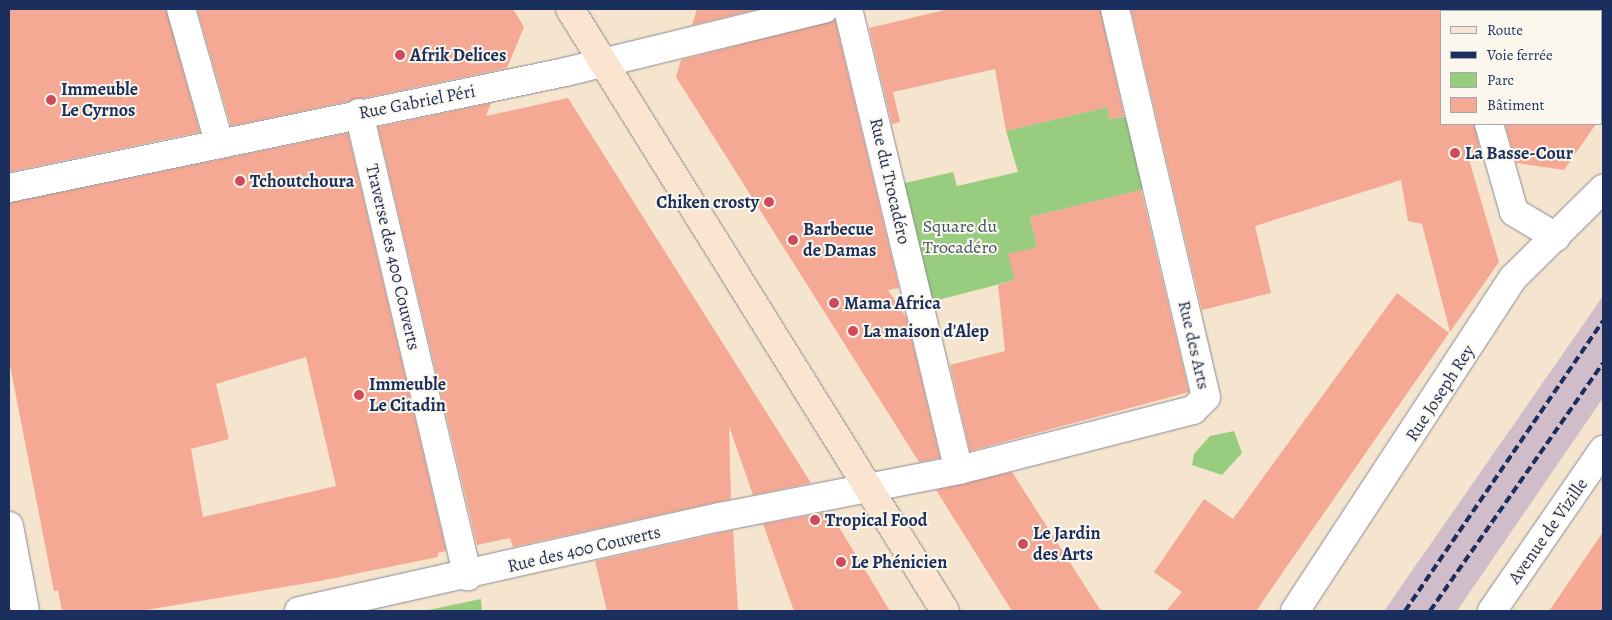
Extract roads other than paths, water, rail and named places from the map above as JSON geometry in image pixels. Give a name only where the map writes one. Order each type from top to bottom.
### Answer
[{"type":"street","points":[[181,9],[219,142]]},
{"type":"street","points":[[570,9],[945,611]]},
{"type":"street","name":"Rue Gabriel Péri","points":[[9,188],[219,142],[603,63],[824,9]]},
{"type":"street","name":"Rue du Trocadéro","points":[[848,9],[959,470]]},
{"type":"street","name":"Rue des Arts","points":[[870,488],[959,470],[1193,410],[1206,398],[1115,9]]},
{"type":"street","name":"Traverse des 400 Couverts","points":[[360,113],[468,576]]},
{"type":"street","points":[[1489,125],[1514,212],[1556,237]]},
{"type":"street","name":"Rue Joseph Rey","points":[[1295,611],[1513,278],[1603,189]]},
{"type":"street","name":"Avenue de Vizille","points":[[1492,611],[1603,450]]},
{"type":"street","name":"Rue des 400 Couverts","points":[[298,611],[468,576],[720,517],[870,488]]},
{"type":"street","points":[[9,526],[25,611]]},
{"type":"railway","points":[[1405,611],[1603,321]]},
{"type":"railway","points":[[1430,611],[1603,363]]},
{"type":"place","name":"Afrik Delices","points":[[400,55]]},
{"type":"place","name":"Immeuble Le Cyrnos","points":[[51,100]]},
{"type":"place","name":"La Basse-Cour","points":[[1455,153]]},
{"type":"place","name":"Tchoutchoura","points":[[240,181]]},
{"type":"place","name":"Chiken crosty","points":[[769,202]]},
{"type":"place","name":"Barbecue de Damas","points":[[793,240]]},
{"type":"place","name":"Mama Africa","points":[[834,303]]},
{"type":"place","name":"La maison d'Alep","points":[[853,331]]},
{"type":"place","name":"Immeuble Le Citadin","points":[[359,395]]},
{"type":"place","name":"Tropical Food","points":[[815,520]]},
{"type":"place","name":"Le Jardin des Arts","points":[[1023,544]]},
{"type":"place","name":"Le Phénicien","points":[[841,562]]},
{"type":"park label","name":"Square du Trocadéro","points":[[960,237]]}]
